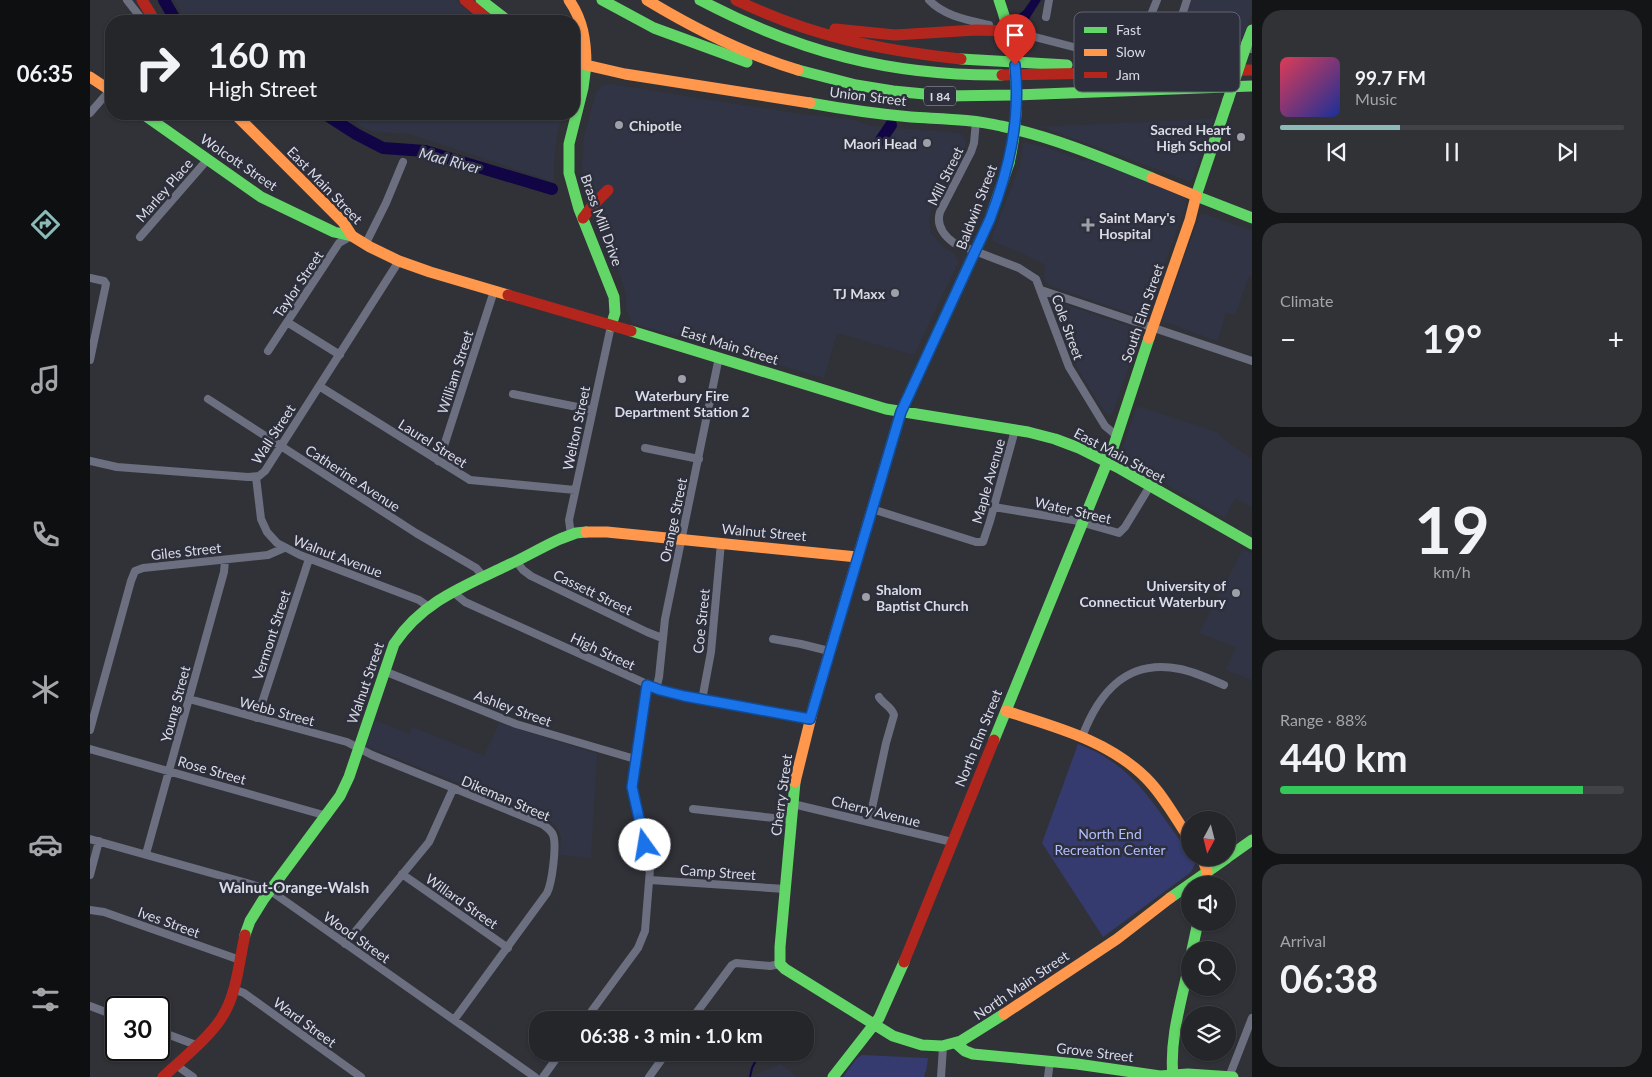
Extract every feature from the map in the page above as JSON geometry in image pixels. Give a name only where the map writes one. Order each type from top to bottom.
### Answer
[{"type":"main road","points":[[142,0],[151,15]]},
{"type":"main road","points":[[465,0],[483,15]]},
{"type":"main road","points":[[481,0],[500,15]]},
{"type":"main road","points":[[569,0],[578,15]]},
{"type":"main road","points":[[602,0],[641,21],[705,48],[777,72],[797,70]]},
{"type":"main road","name":"I 84","points":[[647,0],[716,39],[797,70],[834,80],[876,89],[954,96],[1074,92]]},
{"type":"main road","name":"I 84","points":[[700,0],[744,23],[786,40],[885,67],[971,76],[1074,74]]},
{"type":"main road","points":[[736,0],[779,20],[824,35],[891,50],[985,60],[1074,64]]},
{"type":"main road","name":"Baldwin Street","points":[[901,412],[995,206],[1009,163],[1016,118],[1016,75],[1012,43],[999,0]]},
{"type":"main road","points":[[768,14],[829,28],[880,34],[908,35],[976,30],[1013,31]]},
{"type":"main road","points":[[580,26],[581,20]]},
{"type":"main road","name":"Brass Mill Drive","points":[[580,101],[584,88],[586,65],[585,41],[581,20]]},
{"type":"main road","name":"South Elm Street","points":[[1240,71],[1250,46],[1252,30]]},
{"type":"main road","name":"Union Street","points":[[580,60],[586,65]]},
{"type":"main road","name":"Union Street","points":[[580,66],[858,111],[976,122],[1015,129],[1054,140],[1252,218]]},
{"type":"main road","points":[[90,77],[105,87]]},
{"type":"main road","name":"South Elm Street","points":[[1107,462],[1190,220],[1202,175],[1231,92]]},
{"type":"main road","name":"Wolcott Street","points":[[151,120],[261,196],[334,232],[352,236]]},
{"type":"main road","name":"East Main Street","points":[[241,120],[342,222],[352,236],[399,262],[880,407],[1015,430],[1055,439],[1107,462],[1252,544]]},
{"type":"main road","name":"Brass Mill Drive","points":[[574,120],[571,131],[568,169],[583,218],[614,297],[615,312],[611,326]]},
{"type":"main road","points":[[583,218],[608,190]]},
{"type":"main road","name":"Cherry Street","points":[[780,964],[785,889],[797,772],[829,651],[901,412]]},
{"type":"main road","name":"North Elm Street","points":[[875,1024],[890,997],[1107,462]]},
{"type":"main road","name":"Walnut Street","points":[[163,1077],[219,1022],[234,989],[245,933],[250,921],[270,891],[327,816],[345,787],[390,654],[400,634],[411,621],[429,607],[453,592],[571,535],[582,532],[721,543],[857,557]]},
{"type":"main road","points":[[1006,710],[1082,737],[1115,753],[1141,773],[1156,790],[1181,827]]},
{"type":"main road","name":"North Main Street","points":[[1236,851],[1252,840]]},
{"type":"main road","points":[[1205,866],[1207,876]]},
{"type":"main road","name":"North Main Street","points":[[875,1024],[893,1036],[911,1044],[932,1048],[957,1044],[1117,939],[1214,866]]},
{"type":"main road","points":[[1176,893],[1181,891]]},
{"type":"main road","points":[[780,964],[785,969],[875,1024],[833,1077]]},
{"type":"main road","points":[[1173,1076],[1171,1065],[1173,1048],[1183,996]]},
{"type":"main road","name":"Grove Street","points":[[957,1044],[965,1051],[971,1053],[1050,1061],[1152,1075],[1231,1077]]},
{"type":"street","points":[[127,0],[139,15]]},
{"type":"street","points":[[929,0],[938,8],[953,15],[1074,46]]},
{"type":"street","points":[[1046,17],[1049,0]]},
{"type":"street","points":[[1152,12],[1157,0]]},
{"type":"street","points":[[1182,12],[1187,0]]},
{"type":"street","points":[[90,113],[105,97]]},
{"type":"street","name":"Mill Street","points":[[975,251],[949,239],[941,230],[938,218],[971,152],[975,138],[976,122]]},
{"type":"street","name":"Marley Place","points":[[140,237],[207,160]]},
{"type":"street","points":[[366,243],[386,203],[403,162]]},
{"type":"street","name":"Taylor Street","points":[[268,351],[339,243],[352,236]]},
{"type":"street","name":"Cole Street","points":[[975,251],[1030,274],[1038,282],[1068,364],[1105,426],[1117,436]]},
{"type":"street","name":"Wall Street","points":[[90,461],[117,467],[256,477],[264,473],[399,262]]},
{"type":"street","points":[[90,278],[105,282],[106,286],[90,360]]},
{"type":"street","points":[[1041,290],[1252,361]]},
{"type":"street","name":"William Street","points":[[438,461],[494,291]]},
{"type":"street","points":[[287,322],[340,355]]},
{"type":"street","name":"Welton Street","points":[[571,535],[569,523],[575,490],[611,326]]},
{"type":"street","name":"Orange Street","points":[[656,689],[659,677],[662,638],[719,358]]},
{"type":"street","name":"Laurel Street","points":[[319,386],[473,481],[575,490]]},
{"type":"street","points":[[513,394],[592,410]]},
{"type":"street","name":"Catherine Avenue","points":[[208,399],[416,533],[476,568],[484,577]]},
{"type":"street","name":"Maple Avenue","points":[[872,509],[980,543],[985,539],[1015,430]]},
{"type":"street","points":[[645,448],[699,459]]},
{"type":"street","name":"Walnut Avenue","points":[[256,477],[258,508],[262,522],[273,540],[284,548],[309,559],[419,600],[429,607]]},
{"type":"street","name":"Water Street","points":[[994,507],[1082,522],[1120,532],[1150,486]]},
{"type":"street","name":"Coe Street","points":[[702,700],[711,652],[721,543]]},
{"type":"street","name":"Giles Street","points":[[90,730],[135,570],[268,555],[284,548]]},
{"type":"street","name":"Vermont Street","points":[[257,718],[309,559]]},
{"type":"street","name":"Young Street","points":[[146,854],[224,572],[225,560]]},
{"type":"street","name":"Cassett Street","points":[[516,562],[531,576],[662,638]]},
{"type":"street","name":"High Street","points":[[453,592],[465,602],[656,689],[702,700],[810,719]]},
{"type":"street","points":[[773,639],[829,651]]},
{"type":"street","points":[[1082,737],[1094,709],[1103,695],[1118,680],[1133,672],[1152,668],[1171,668],[1191,672],[1224,685]]},
{"type":"street","name":"Ashley Street","points":[[384,671],[516,724],[635,759]]},
{"type":"street","points":[[592,1011],[640,944],[645,926],[650,880],[649,861],[633,792],[635,759],[647,685]]},
{"type":"street","points":[[869,822],[894,715],[879,696]]},
{"type":"street","name":"Webb Street","points":[[189,699],[348,742],[358,748]]},
{"type":"street","name":"Dikeman Street","points":[[358,748],[453,789],[542,824],[549,829],[553,836],[552,879],[549,889],[454,1020]]},
{"type":"street","name":"Rose Street","points":[[90,749],[327,816]]},
{"type":"street","points":[[345,944],[432,837],[453,789]]},
{"type":"street","name":"Cherry Avenue","points":[[793,804],[952,842]]},
{"type":"street","points":[[693,809],[792,820]]},
{"type":"street","name":"Wood Street","points":[[90,839],[261,886],[535,1077]]},
{"type":"street","points":[[90,876],[99,841]]},
{"type":"street","name":"Willard Street","points":[[402,874],[508,948]]},
{"type":"street","name":"Camp Street","points":[[650,880],[785,889]]},
{"type":"street","name":"Ives Street","points":[[90,910],[104,912],[240,960]]},
{"type":"street","points":[[698,1011],[732,965],[770,966],[780,964]]},
{"type":"street","name":"Ward Street","points":[[234,989],[244,993],[361,1077]]},
{"type":"street","points":[[90,1006],[105,1012]]},
{"type":"street","points":[[1231,1077],[1252,1018]]},
{"type":"street","points":[[170,1035],[196,1045]]},
{"type":"street","points":[[940,1077],[943,1047]]},
{"type":"street","points":[[543,1077],[555,1061]]},
{"type":"street","points":[[649,1077],[661,1061]]},
{"type":"street","points":[[1048,1077],[1050,1061]]},
{"type":"street","points":[[176,1065],[193,1077]]},
{"type":"shaded area","points":[[174,0],[455,0],[472,15],[183,15]]},
{"type":"shaded area","points":[[1031,0],[1041,0],[1029,19],[1022,26],[1008,23],[1024,10]]},
{"type":"shaded area","points":[[1192,0],[1252,0],[1252,13],[1243,37],[1240,37],[1240,12],[1187,12]]},
{"type":"shaded area","points":[[610,84],[800,114],[850,119],[871,126],[959,133],[962,135],[965,139],[965,146],[932,205],[929,222],[931,233],[942,246],[955,254],[958,263],[914,355],[837,333],[824,378],[632,323],[626,309],[626,295],[616,262],[588,193],[582,168],[584,136],[596,93],[603,85]]},
{"type":"shaded area","name":"Saint Mary's Hospital","points":[[1215,116],[1193,178],[1188,181],[1045,128],[1035,127],[1209,119]]},
{"type":"shaded area","points":[[352,120],[561,120],[554,158],[554,182],[419,137],[408,134],[375,132],[363,128]]},
{"type":"shaded area","name":"Saint Mary's Hospital","points":[[1023,142],[1045,147],[1084,161],[1089,160],[1163,187],[1185,198],[1186,205],[1145,319],[1048,285],[1044,279],[1045,265],[993,240],[992,237],[1020,166]]},
{"type":"shaded area","name":"Saint Mary's Hospital","points":[[1205,214],[1252,231],[1252,277],[1249,276],[1235,315],[1226,313],[1217,341],[1164,322],[1162,319],[1200,215]]},
{"type":"shaded area","points":[[1052,300],[1141,330],[1112,415],[1106,414],[1079,371],[1061,332]]},
{"type":"shaded area","points":[[1137,406],[1218,433],[1252,459],[1252,507],[1235,498],[1225,518],[1174,489],[1158,475],[1126,457],[1123,447]]},
{"type":"shaded area","name":"University of Connecticut Waterbury","points":[[1243,549],[1252,554],[1252,680],[1226,670],[1236,647],[1199,633]]},
{"type":"shaded area","points":[[375,720],[410,734],[412,727],[484,756],[499,723],[597,754],[591,858],[560,855],[561,838],[559,831],[547,819],[366,746]]},
{"type":"shaded area","points":[[781,1064],[797,1077],[749,1077]]},
{"type":"green space","name":"North End Recreation Center","points":[[1078,744],[1110,760],[1134,780],[1181,842],[1181,866],[1194,866],[1191,872],[1186,876],[1181,876],[1181,879],[1103,937],[1042,843]]},
{"type":"green space","points":[[862,1055],[928,1058],[926,1072],[924,1077],[843,1077],[856,1059]]},
{"type":"waterway","name":"Mad River","points":[[164,0],[173,15]]},
{"type":"waterway","name":"Mad River","points":[[334,120],[383,148],[425,151],[552,189]]},
{"type":"waterway","name":"Mad River","points":[[881,140],[891,125]]},
{"type":"waterway","points":[[750,1077],[756,1061]]},
{"type":"traffic: fast","points":[[481,0],[500,15]]},
{"type":"traffic: fast","points":[[602,0],[654,28],[747,62]]},
{"type":"traffic: fast","points":[[700,0],[773,34],[846,57],[921,71],[1002,75]]},
{"type":"traffic: fast","points":[[999,0],[1010,40],[1016,81],[1016,122],[1009,163]]},
{"type":"traffic: fast","points":[[1247,43],[1252,30]]},
{"type":"traffic: fast","points":[[1240,64],[1247,43]]},
{"type":"traffic: fast","points":[[961,59],[1067,65]]},
{"type":"traffic: fast","points":[[580,100],[586,65]]},
{"type":"traffic: fast","points":[[798,70],[856,85],[945,96],[1093,92]]},
{"type":"traffic: fast","points":[[1240,86],[1252,86]]},
{"type":"traffic: fast","points":[[1228,100],[1231,92]]},
{"type":"traffic: fast","points":[[1228,100],[1196,196],[1252,218]]},
{"type":"traffic: fast","points":[[810,103],[886,114],[968,121],[1001,126],[1059,142],[1152,178]]},
{"type":"traffic: fast","points":[[152,120],[261,197],[334,232],[352,236]]},
{"type":"traffic: fast","points":[[575,120],[569,144],[569,173],[579,209],[614,297],[615,313],[611,326]]},
{"type":"traffic: fast","points":[[879,486],[901,412],[990,219],[1009,163]]},
{"type":"traffic: fast","points":[[631,331],[886,409],[1028,432],[1055,439],[1079,448],[1117,467],[1252,544]]},
{"type":"traffic: fast","points":[[994,740],[1113,448],[1149,338]]},
{"type":"traffic: fast","points":[[245,935],[250,921],[263,900],[340,796],[349,777],[394,644],[405,629],[430,606],[444,597],[560,539],[576,533],[586,532]]},
{"type":"traffic: fast","points":[[795,782],[780,964],[785,969],[893,1036],[922,1045],[942,1046],[961,1041],[1004,1014]]},
{"type":"traffic: fast","points":[[1236,851],[1252,840]]},
{"type":"traffic: fast","points":[[1170,898],[1216,866]]},
{"type":"traffic: fast","points":[[1194,941],[1196,931]]},
{"type":"traffic: fast","points":[[833,1077],[879,1018],[904,962]]},
{"type":"traffic: fast","points":[[1173,1077],[1173,1048],[1182,996]]},
{"type":"traffic: fast","points":[[957,1044],[965,1051],[973,1054],[1077,1064],[1160,1076],[1188,1074],[1233,1077]]},
{"type":"traffic: slow","points":[[569,0],[578,15]]},
{"type":"traffic: slow","points":[[647,0],[720,40],[778,64],[798,70]]},
{"type":"traffic: slow","points":[[580,20],[583,31],[586,65]]},
{"type":"traffic: slow","points":[[580,60],[586,65],[625,74],[810,103]]},
{"type":"traffic: slow","points":[[90,77],[105,87]]},
{"type":"traffic: slow","points":[[241,120],[343,222],[352,236],[399,261],[508,295]]},
{"type":"traffic: slow","points":[[1149,338],[1190,220],[1196,196],[1152,178]]},
{"type":"traffic: slow","points":[[795,782],[814,705],[879,486]]},
{"type":"traffic: slow","points":[[586,532],[607,532],[857,557]]},
{"type":"traffic: slow","points":[[1006,711],[1080,736],[1115,754],[1146,778],[1170,808],[1181,826]]},
{"type":"traffic: slow","points":[[1205,866],[1207,876]]},
{"type":"traffic: slow","points":[[1004,1014],[1117,939],[1170,898]]},
{"type":"traffic: jam","points":[[142,0],[151,15]]},
{"type":"traffic: jam","points":[[465,0],[483,15]]},
{"type":"traffic: jam","points":[[736,0],[791,23],[846,40],[901,51],[961,59]]},
{"type":"traffic: jam","points":[[835,29],[895,35],[976,30],[1013,31]]},
{"type":"traffic: jam","points":[[1240,70],[1252,70]]},
{"type":"traffic: jam","points":[[1002,75],[1074,74]]},
{"type":"traffic: jam","points":[[583,218],[608,190]]},
{"type":"traffic: jam","points":[[508,295],[631,331]]},
{"type":"traffic: jam","points":[[904,962],[994,740]]},
{"type":"traffic: jam","points":[[163,1077],[203,1040],[222,1017],[234,988],[245,935]]},
{"type":"place","name":"Chipotle","points":[[619,125]]},
{"type":"place","name":"Sacred Heart High School","points":[[1241,137]]},
{"type":"place","name":"Maori Head","points":[[927,143]]},
{"type":"place","name":"Saint Mary's Hospital","points":[[1088,225]]},
{"type":"place","name":"TJ Maxx","points":[[895,293]]},
{"type":"place","name":"Waterbury Fire Department Station 2","points":[[682,379]]},
{"type":"place","name":"University of Connecticut Waterbury","points":[[1236,593]]},
{"type":"place","name":"Shalom Baptist Church","points":[[866,597]]},
{"type":"district","name":"Walnut-Orange-Walsh","points":[[294,887]]},
{"type":"route","points":[[645,845],[632,787],[647,685],[684,696],[810,719],[901,412],[990,219],[1001,189],[1015,129],[1017,105],[1015,65]]}]
